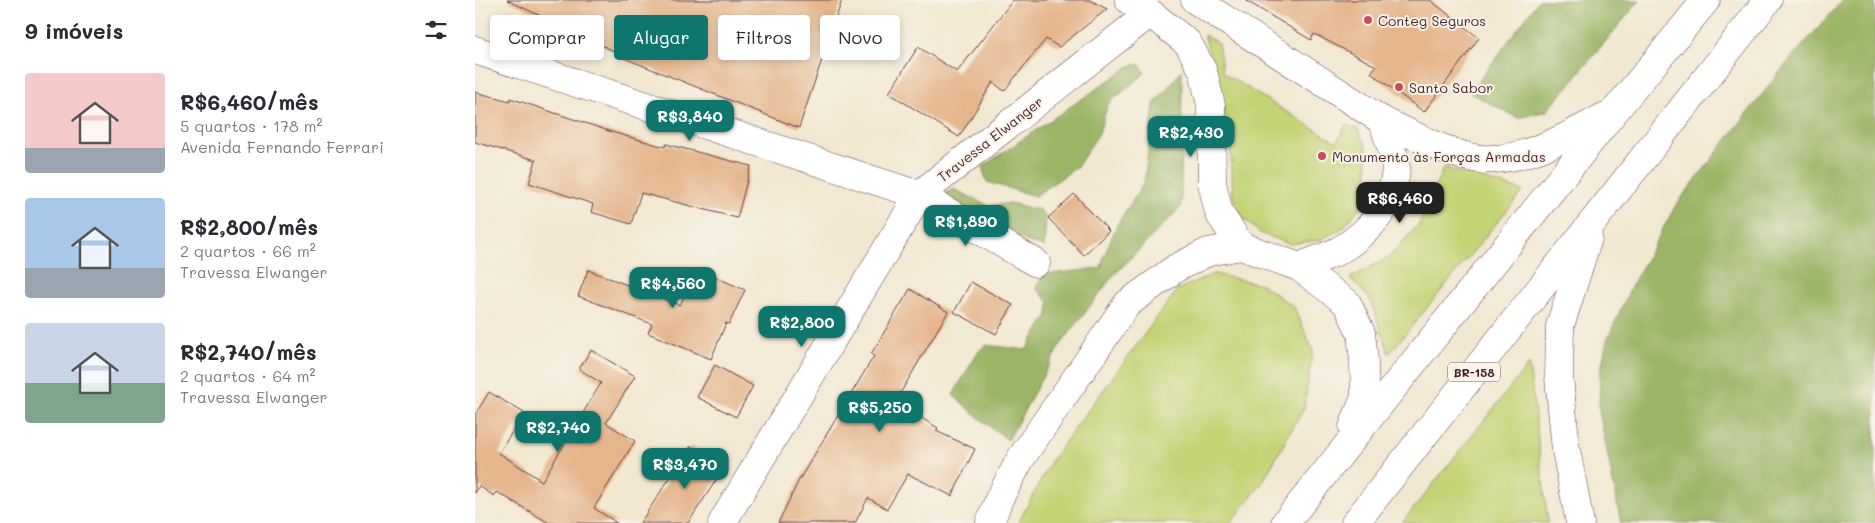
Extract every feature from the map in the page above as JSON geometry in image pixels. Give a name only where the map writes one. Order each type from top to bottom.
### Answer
[{"type":"main road","points":[[1195,0],[1383,121],[1449,150],[1479,159],[1517,157],[1545,147],[1614,112]]},
{"type":"main road","points":[[1285,523],[1706,0]]},
{"type":"main road","name":"BR-158","points":[[1355,523],[1768,0]]},
{"type":"main road","points":[[1140,7],[1188,44],[1203,71],[1211,106],[1212,183],[1219,214],[1241,246]]},
{"type":"main road","name":"Travessa Elwanger","points":[[721,523],[919,195],[1140,7]]},
{"type":"main road","points":[[475,50],[919,195],[1036,263]]},
{"type":"main road","points":[[1299,267],[1338,251],[1363,234],[1382,214],[1391,193],[1396,168],[1383,121]]},
{"type":"main road","points":[[1580,523],[1566,450],[1559,377],[1560,326],[1593,222]]},
{"type":"main road","points":[[990,523],[999,499],[1021,458],[1127,304],[1176,268],[1208,252],[1241,246],[1299,267],[1347,303],[1361,334],[1365,397],[1341,454]]},
{"type":"green space","points":[[1539,0],[1640,0],[1547,111],[1518,118],[1470,93]]},
{"type":"green space","points":[[1843,0],[1875,0],[1875,523],[1621,523],[1599,410],[1600,374],[1607,340],[1631,287],[1676,205],[1782,69]]},
{"type":"green space","points":[[1204,35],[1218,43],[1223,73],[1336,142],[1346,125],[1358,129],[1366,146],[1368,179],[1361,206],[1344,227],[1320,240],[1290,244],[1260,233],[1243,218],[1233,197],[1231,154],[1221,91]]},
{"type":"green space","points":[[1140,64],[1145,73],[1108,104],[1099,133],[1077,167],[1035,196],[987,182],[982,167],[1130,66]]},
{"type":"green space","points":[[1182,70],[1181,207],[1112,277],[1059,347],[1008,440],[953,395],[977,353],[985,345],[1026,350],[1048,315],[1049,302],[1037,289],[1042,275],[1101,268],[1117,225],[1144,183],[1154,104]]},
{"type":"green space","points":[[1444,167],[1523,191],[1389,354],[1370,299],[1350,278],[1389,257],[1419,224]]},
{"type":"green space","points":[[954,189],[989,206],[1010,203],[1040,210],[1046,218],[1044,247],[1023,240],[945,203],[945,193]]},
{"type":"green space","points":[[1214,274],[1261,284],[1294,307],[1313,350],[1304,408],[1262,483],[1231,523],[1018,523],[1053,458],[1178,289]]},
{"type":"green space","points":[[1529,364],[1548,523],[1402,523]]},
{"type":"building","points":[[507,0],[842,0],[837,15],[820,15],[820,60],[822,60],[799,128],[629,60],[708,60],[708,15],[614,15],[614,51],[604,46],[604,15],[538,15]]},
{"type":"building","points":[[1013,0],[1090,0],[1107,9],[1059,47],[1046,39],[1004,91],[993,82],[959,137],[889,93],[918,47],[957,72]]},
{"type":"building","points":[[1245,0],[1430,0],[1479,38],[1424,112],[1371,73],[1376,66],[1314,34],[1311,40]]},
{"type":"building","points":[[475,92],[510,101],[510,98],[615,133],[665,147],[666,144],[751,166],[737,218],[641,193],[631,224],[591,212],[593,204],[529,183],[536,160],[475,142]]},
{"type":"building","points":[[1074,194],[1109,231],[1084,255],[1048,218]]},
{"type":"building","points":[[697,269],[745,290],[729,324],[726,323],[711,359],[648,333],[652,324],[578,296],[588,270],[680,305]]},
{"type":"building","points":[[971,282],[1013,305],[996,334],[954,312]]},
{"type":"building","points":[[910,289],[948,312],[895,402],[938,428],[936,431],[975,449],[952,496],[908,474],[887,509],[868,498],[855,523],[778,523],[799,480],[874,356],[871,354]]},
{"type":"building","points":[[591,350],[635,376],[606,423],[635,441],[594,508],[617,523],[549,523],[497,492],[494,496],[479,486],[475,493],[475,415],[489,392],[524,413],[499,453],[542,481],[601,383],[579,369]]},
{"type":"building","points":[[715,365],[753,386],[736,417],[697,397]]},
{"type":"building","points":[[691,446],[724,468],[688,523],[640,523]]},
{"type":"place","name":"Conteg Seguros","points":[[1368,20]]},
{"type":"place","name":"Santo Sabor","points":[[1399,87]]},
{"type":"place","name":"Monumento às Forças Armadas","points":[[1322,156]]}]
